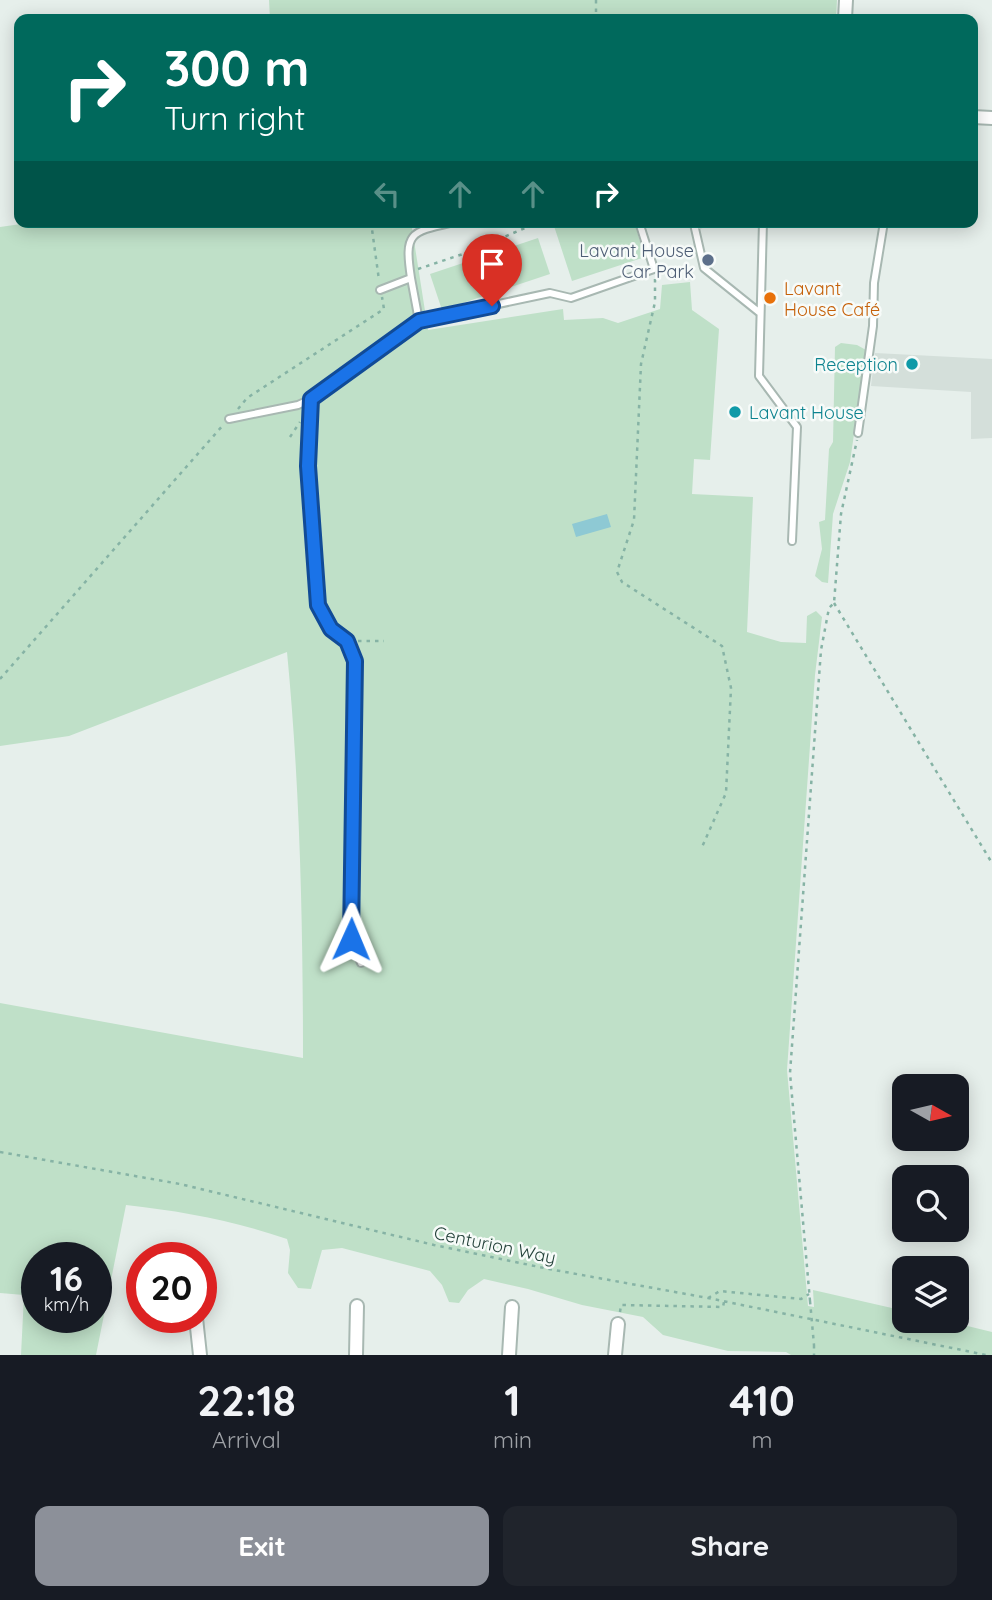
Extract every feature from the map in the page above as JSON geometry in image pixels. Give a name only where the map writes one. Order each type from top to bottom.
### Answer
[{"type":"street","points":[[356,1355],[357,1306]]},
{"type":"street","points":[[509,1355],[512,1307]]},
{"type":"street","points":[[615,1355],[618,1324]]},
{"type":"street","points":[[198,1333],[200,1355]]},
{"type":"lane","points":[[419,321],[408,252],[410,239],[421,230],[429,228]]},
{"type":"lane","points":[[229,419],[308,400],[419,321],[550,293],[571,298],[654,269],[641,228]]},
{"type":"lane","points":[[695,228],[704,268],[760,313]]},
{"type":"lane","points":[[762,228],[759,376],[797,427],[792,541]]},
{"type":"lane","points":[[858,433],[873,326],[874,283],[883,228]]},
{"type":"lane","points":[[380,290],[411,275]]},
{"type":"lane","points":[[308,400],[308,466],[318,605],[331,629],[347,641],[355,661],[351,939],[361,963]]},
{"type":"path","points":[[0,679],[247,398],[384,309],[372,228]]},
{"type":"path","points":[[411,275],[525,228]]},
{"type":"path","points":[[654,269],[655,302],[641,364],[634,520],[617,572],[622,582],[723,646],[731,688],[726,793],[702,847]]},
{"type":"path","points":[[290,437],[302,418],[308,400]]},
{"type":"path","points":[[858,433],[854,463],[841,514],[834,603],[992,863]]},
{"type":"path","points":[[814,1355],[790,1073],[821,650],[829,608],[834,603]]},
{"type":"path","points":[[347,641],[384,641]]},
{"type":"path","name":"Centurion Way","points":[[0,1152],[180,1184],[434,1245],[986,1355]]},
{"type":"path","points":[[708,1298],[720,1291],[801,1299],[809,1294]]},
{"type":"path","points":[[618,1324],[621,1305],[723,1307],[724,1301]]},
{"type":"shaded area","points":[[875,353],[992,359],[992,438],[971,439],[971,392],[871,386]]},
{"type":"green space","points":[[269,0],[837,0],[836,14],[270,14]]},
{"type":"green space","points":[[0,227],[412,228],[428,330],[563,309],[564,320],[603,318],[618,323],[660,309],[662,285],[690,282],[692,310],[719,329],[710,460],[694,459],[692,494],[753,497],[747,632],[781,642],[806,643],[807,616],[816,611],[822,617],[815,675],[787,1070],[808,1306],[814,1307],[813,1290],[892,1308],[892,1333],[969,1333],[969,1326],[992,1332],[992,1355],[791,1355],[786,1352],[728,1351],[663,1335],[643,1317],[582,1305],[484,1279],[468,1290],[459,1303],[449,1302],[442,1285],[430,1271],[342,1248],[322,1250],[311,1289],[298,1288],[288,1273],[290,1250],[287,1239],[208,1218],[126,1205],[112,1275],[112,1242],[21,1242],[21,1295],[0,1293],[0,1003],[303,1058],[298,804],[287,652],[69,736],[0,746]]},
{"type":"green space","points":[[555,228],[636,228],[645,257],[572,281]]},
{"type":"green space","points":[[538,238],[550,274],[442,310],[430,274]]},
{"type":"green space","points":[[841,343],[857,345],[866,350],[850,462],[833,514],[828,583],[815,576],[822,549],[819,522],[825,520],[829,449],[833,442],[835,347]]},
{"type":"green space","points":[[22,1333],[100,1333],[96,1355],[21,1355]]},
{"type":"water","points":[[607,514],[611,527],[576,537],[572,524]]},
{"type":"place","name":"Lavant House Car Park","points":[[708,260]]},
{"type":"place","name":"Lavant House Café","points":[[770,298]]},
{"type":"place","name":"Reception","points":[[912,364]]},
{"type":"place","name":"Lavant House","points":[[735,412]]},
{"type":"route","points":[[351,939],[355,661],[347,641],[331,629],[318,605],[308,466],[311,399],[419,321],[492,306]]}]
